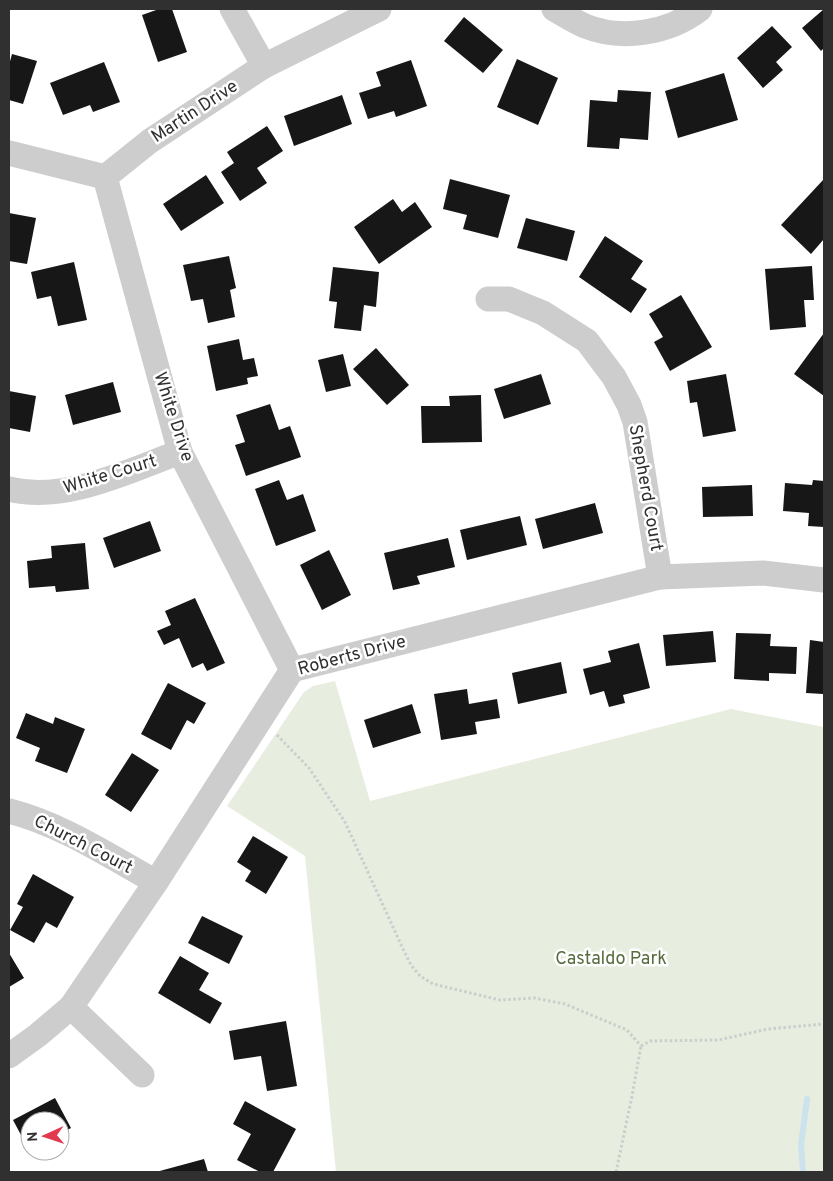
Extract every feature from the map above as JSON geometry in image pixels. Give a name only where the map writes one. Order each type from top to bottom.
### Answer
[{"type":"street","points":[[232,9],[264,66]]},
{"type":"street","name":"Martin Drive","points":[[105,177],[150,141],[264,66],[379,9]]},
{"type":"street","points":[[554,9],[585,26],[604,32],[633,34],[658,30],[700,9]]},
{"type":"street","points":[[9,153],[105,177]]},
{"type":"street","name":"White Drive","points":[[105,177],[180,452],[292,670]]},
{"type":"street","name":"Shepherd Court","points":[[488,299],[509,299],[543,313],[587,340],[614,377],[629,405],[634,422],[660,577]]},
{"type":"street","name":"White Court","points":[[9,489],[58,492],[84,487],[180,452]]},
{"type":"street","name":"Roberts Drive","points":[[9,1056],[71,1007],[156,882],[292,670],[660,577],[763,573],[824,580]]},
{"type":"street","name":"Church Court","points":[[9,812],[57,828],[156,882]]},
{"type":"street","points":[[71,1007],[142,1075]]},
{"type":"path","points":[[259,721],[276,734],[309,768],[345,822],[403,949],[411,965],[420,976],[433,984],[500,1000],[534,998],[565,1004],[627,1030],[640,1046],[616,1172]]},
{"type":"path","points":[[640,1046],[650,1041],[718,1040],[768,1029],[824,1024]]},
{"type":"green space","name":"Castaldo Park","points":[[335,681],[370,801],[731,709],[824,727],[824,1172],[336,1172],[305,856],[227,806],[304,692],[313,686]]},
{"type":"building","points":[[159,9],[172,9],[187,52],[158,62],[142,15]]},
{"type":"building","points":[[824,9],[824,48],[821,51],[802,28]]},
{"type":"building","points":[[464,17],[503,50],[483,73],[444,41]]},
{"type":"building","points":[[772,26],[792,47],[776,62],[783,70],[763,88],[737,58]]},
{"type":"building","points":[[12,54],[37,61],[23,104],[9,100],[9,65]]},
{"type":"building","points":[[517,59],[558,78],[538,125],[497,107]]},
{"type":"building","points":[[411,60],[427,106],[396,117],[394,111],[368,119],[359,93],[381,86],[376,72]]},
{"type":"building","points":[[104,62],[120,102],[93,112],[90,105],[63,115],[50,83]]},
{"type":"building","points":[[724,73],[738,120],[678,138],[665,91]]},
{"type":"building","points":[[618,90],[651,92],[648,140],[620,138],[619,149],[587,147],[590,100],[617,102]]},
{"type":"building","points":[[342,95],[352,124],[294,146],[284,116]]},
{"type":"building","points":[[267,126],[283,151],[257,168],[267,183],[240,201],[221,172],[234,163],[227,152]]},
{"type":"building","points":[[206,175],[224,203],[181,231],[163,204]]},
{"type":"building","points":[[450,179],[510,195],[498,238],[463,229],[467,215],[443,209]]},
{"type":"building","points":[[824,179],[824,239],[811,254],[781,225]]},
{"type":"building","points":[[393,199],[402,212],[415,202],[432,227],[379,264],[354,227]]},
{"type":"building","points":[[9,213],[36,218],[27,264],[9,261]]},
{"type":"building","points":[[526,218],[575,231],[567,261],[517,248]]},
{"type":"building","points":[[605,236],[643,261],[631,279],[647,289],[631,313],[579,277]]},
{"type":"building","points":[[229,256],[236,288],[230,290],[235,317],[208,323],[203,299],[191,301],[183,265]]},
{"type":"building","points":[[74,262],[87,320],[58,326],[51,296],[37,299],[31,272]]},
{"type":"building","points":[[812,266],[814,300],[804,300],[806,327],[770,330],[765,269]]},
{"type":"building","points":[[333,267],[379,272],[376,307],[364,305],[361,331],[334,328],[337,302],[329,301]]},
{"type":"building","points":[[681,295],[712,347],[670,371],[654,342],[663,337],[649,314]]},
{"type":"building","points":[[824,333],[824,396],[794,374]]},
{"type":"building","points":[[239,339],[243,360],[254,358],[258,376],[247,378],[248,384],[216,391],[207,346]]},
{"type":"building","points":[[376,348],[409,385],[387,405],[353,369]]},
{"type":"building","points":[[343,354],[351,386],[326,392],[318,360]]},
{"type":"building","points":[[541,374],[551,404],[504,419],[494,389]]},
{"type":"building","points":[[726,374],[736,431],[703,437],[697,402],[690,403],[687,381]]},
{"type":"building","points":[[113,382],[121,412],[73,425],[65,395]]},
{"type":"building","points":[[9,391],[36,396],[30,432],[9,428]]},
{"type":"building","points":[[481,395],[482,442],[422,443],[421,406],[450,406],[449,396]]},
{"type":"building","points":[[270,404],[279,430],[290,426],[301,457],[246,476],[235,445],[245,442],[236,415]]},
{"type":"building","points":[[279,480],[287,500],[303,494],[316,531],[276,546],[255,489]]},
{"type":"building","points":[[813,480],[824,481],[824,527],[808,526],[809,513],[783,511],[785,483],[812,485]]},
{"type":"building","points":[[752,485],[753,516],[703,517],[702,487]]},
{"type":"building","points":[[595,503],[603,533],[543,549],[535,519]]},
{"type":"building","points":[[520,516],[527,545],[467,560],[460,530]]},
{"type":"building","points":[[150,521],[161,551],[114,568],[103,538]]},
{"type":"building","points":[[448,538],[455,567],[417,576],[420,584],[393,590],[384,553]]},
{"type":"building","points":[[85,543],[89,589],[56,592],[55,586],[29,588],[27,561],[52,558],[51,546]]},
{"type":"building","points":[[329,550],[351,595],[322,610],[300,565]]},
{"type":"building","points":[[195,598],[225,663],[207,671],[203,663],[192,668],[179,638],[164,645],[157,631],[171,625],[165,611]]},
{"type":"building","points":[[713,631],[716,662],[666,666],[663,635]]},
{"type":"building","points":[[736,633],[771,634],[770,646],[797,647],[796,674],[769,673],[769,681],[734,679]]},
{"type":"building","points":[[810,640],[824,642],[823,694],[806,693]]},
{"type":"building","points":[[639,643],[650,688],[623,695],[625,703],[609,707],[604,691],[590,695],[583,669],[611,662],[608,651]]},
{"type":"building","points":[[561,662],[567,693],[518,704],[512,673]]},
{"type":"building","points":[[168,683],[206,703],[194,724],[187,720],[171,750],[141,734]]},
{"type":"building","points":[[467,689],[469,704],[497,699],[500,718],[475,722],[477,734],[441,740],[434,694]]},
{"type":"building","points":[[412,704],[421,733],[373,748],[364,720]]},
{"type":"building","points":[[26,713],[53,724],[55,717],[85,729],[67,773],[35,761],[40,748],[16,738]]},
{"type":"building","points":[[132,753],[159,770],[131,812],[105,795]]},
{"type":"building","points":[[253,836],[288,857],[266,894],[245,881],[251,871],[237,862]]},
{"type":"building","points":[[33,874],[74,897],[57,928],[46,922],[34,943],[10,930],[23,907],[17,904]]},
{"type":"building","points":[[202,916],[243,936],[229,964],[188,943]]},
{"type":"building","points":[[9,953],[24,978],[9,987]]},
{"type":"building","points":[[180,956],[209,973],[199,990],[222,1003],[210,1024],[158,993]]},
{"type":"building","points":[[286,1021],[297,1086],[267,1091],[261,1056],[234,1060],[229,1031]]},
{"type":"building","points":[[55,1098],[62,1111],[30,1111]]},
{"type":"building","points":[[245,1101],[296,1129],[273,1172],[260,1172],[237,1160],[251,1134],[233,1124]]},
{"type":"building","points":[[20,1116],[20,1133],[13,1120]]},
{"type":"building","points":[[204,1159],[208,1172],[156,1172]]},
{"type":"waterway","points":[[803,1172],[801,1145],[807,1099]]}]
